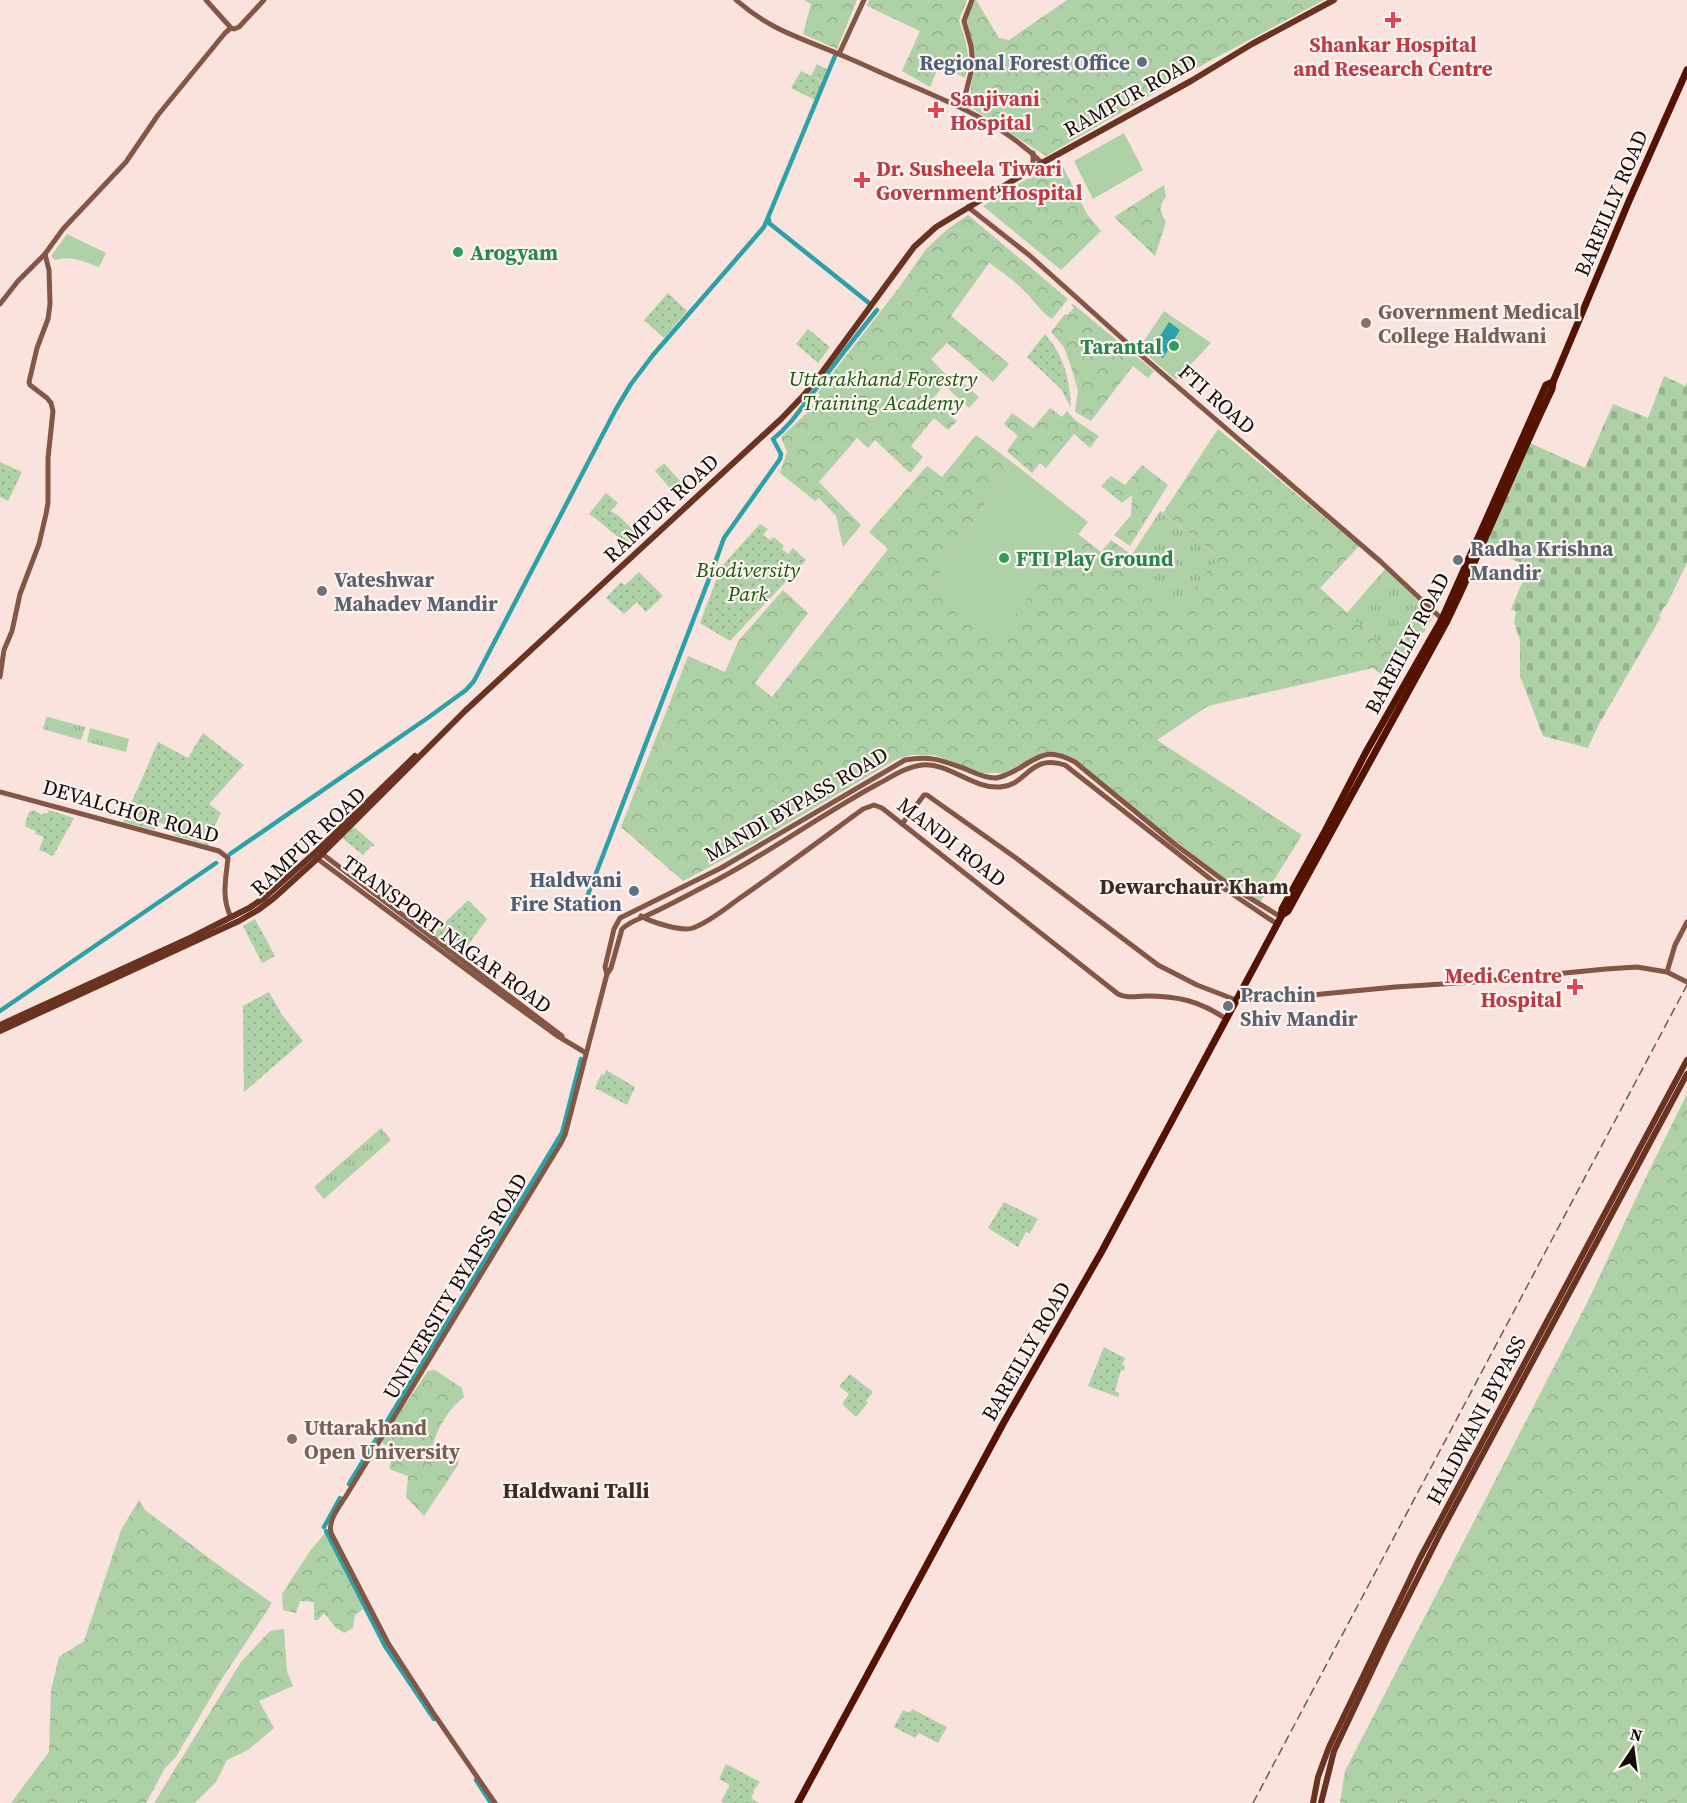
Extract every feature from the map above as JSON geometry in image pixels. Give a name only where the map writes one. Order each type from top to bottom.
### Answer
[{"type":"highway","name":"BAREILLY ROAD","points":[[798,1803],[1004,1422],[1102,1251],[1280,918],[1282,909],[1444,620],[1531,426],[1546,385],[1552,382],[1633,190],[1687,70]]},
{"type":"main road","points":[[206,0],[231,28]]},
{"type":"main road","points":[[0,304],[18,281],[45,254],[63,229],[126,162],[158,115],[219,40],[231,28],[239,27],[264,0]]},
{"type":"main road","points":[[736,0],[751,13],[784,33],[839,54],[962,108],[1005,132],[1033,153],[1042,163]]},
{"type":"main road","points":[[839,54],[864,0]]},
{"type":"main road","points":[[962,108],[973,64],[964,21],[972,0]]},
{"type":"main road","name":"RAMPUR ROAD","points":[[233,920],[249,908],[272,896],[434,737],[440,735],[781,419],[816,379],[914,247],[936,227],[1031,169],[1334,0]]},
{"type":"main road","points":[[1031,169],[1033,153]]},
{"type":"main road","name":"FTI ROAD","points":[[968,207],[1029,255],[1135,350],[1381,562],[1444,620]]},
{"type":"main road","points":[[0,677],[4,650],[12,631],[20,594],[39,544],[48,503],[48,458],[53,411],[51,403],[29,382],[37,348],[48,319],[50,304],[49,270],[45,254]]},
{"type":"main road","name":"MANDI BYPASS ROAD","points":[[607,974],[605,968],[616,924],[620,918],[721,868],[905,760],[921,757],[936,758],[986,777],[998,778],[1040,756],[1051,753],[1062,755],[1075,762],[1184,851],[1235,889],[1280,918]]},
{"type":"main road","name":"MANDI BYPASS ROAD","points":[[586,1053],[607,974],[611,968],[622,929],[627,924],[718,879],[910,767],[937,766],[983,785],[1000,787],[1008,785],[1047,761],[1065,765],[1213,880],[1280,918]]},
{"type":"main road","name":"DEVALCHOR ROAD","points":[[0,792],[219,851],[228,858],[225,897],[233,920]]},
{"type":"main road","points":[[902,824],[924,795],[927,795],[1016,858],[1158,965],[1197,985],[1236,1000],[1637,967],[1667,972],[1687,982]]},
{"type":"main road","name":"MANDI ROAD","points":[[633,912],[650,921],[686,929],[702,924],[868,806],[874,805],[882,808],[1122,996],[1183,999],[1209,1007],[1226,1019]]},
{"type":"main road","name":"TRANSPORT NAGAR ROAD","points":[[317,854],[586,1053]]},
{"type":"main road","points":[[644,907],[659,922]]},
{"type":"main road","points":[[0,1025],[233,920]]},
{"type":"main road","points":[[0,1030],[233,920]]},
{"type":"main road","points":[[1667,972],[1675,945],[1687,922]]},
{"type":"main road","name":"UNIVERSITY BYAPSS ROAD","points":[[495,1803],[388,1643],[330,1528],[346,1496],[561,1143],[586,1053]]},
{"type":"main road","name":"HALDWANI BYPASS","points":[[1321,1803],[1334,1751],[1340,1737],[1436,1542],[1616,1201],[1687,1060]]},
{"type":"main road","name":"HALDWANI BYPASS","points":[[1313,1803],[1318,1777],[1329,1747],[1420,1558],[1687,1074]]},
{"type":"main road","points":[[1318,1777],[1326,1780]]},
{"type":"green space","points":[[804,0],[857,0],[837,49],[803,34],[811,4]]},
{"type":"green space","points":[[869,0],[967,0],[959,20],[969,62],[965,78],[939,65],[930,87],[902,71],[920,31],[867,6]]},
{"type":"green space","points":[[975,0],[999,38],[1009,40],[1067,0],[1324,0],[1206,63],[1046,156],[970,107],[976,60],[967,20]]},
{"type":"green space","points":[[817,64],[828,70],[823,81],[813,77],[823,82],[815,100],[791,88],[801,71],[811,76]]},
{"type":"green space","points":[[1124,133],[1143,170],[1093,199],[1074,161]]},
{"type":"green space","points":[[1059,159],[1087,214],[1101,231],[1061,270],[983,206]]},
{"type":"green space","points":[[1164,185],[1166,197],[1161,209],[1166,222],[1155,256],[1114,217]]},
{"type":"green space","name":"Uttarakhand Forestry Training Academy","points":[[968,215],[1068,299],[1052,319],[1017,284],[989,263],[951,316],[1009,364],[993,382],[947,343],[931,359],[958,387],[962,382],[979,397],[969,408],[944,385],[932,400],[957,421],[948,430],[934,418],[911,446],[923,457],[910,473],[875,440],[868,448],[857,438],[819,482],[861,525],[843,547],[836,516],[819,498],[815,501],[780,473],[787,452],[781,437],[809,411],[820,395],[818,392],[927,248]]},
{"type":"green space","points":[[67,234],[106,253],[99,267],[72,258],[55,260],[51,256]]},
{"type":"green space","points":[[668,293],[687,311],[664,338],[644,320]]},
{"type":"green space","points":[[1073,304],[1154,371],[1148,378],[1133,366],[1091,421],[1075,412],[1078,391],[1072,370],[1064,347],[1051,332],[1065,314],[1067,315],[1074,308],[1071,305]]},
{"type":"green space","name":"Tarantal","points":[[1164,311],[1211,343],[1176,380],[1139,348]]},
{"type":"green space","points":[[808,329],[830,347],[818,363],[796,344]]},
{"type":"green space","points":[[1045,334],[1052,342],[1065,368],[1071,408],[1061,389],[1027,357]]},
{"type":"green space","points":[[1664,376],[1685,386],[1687,382],[1687,563],[1659,616],[1661,617],[1599,724],[1588,748],[1543,736],[1520,676],[1520,640],[1514,622],[1516,612],[1511,609],[1528,569],[1526,565],[1484,548],[1530,443],[1585,468],[1613,404],[1648,418]]},
{"type":"green space","points":[[1050,408],[1062,417],[1067,411],[1076,421],[1099,436],[1090,448],[1074,434],[1046,468],[1040,463],[1032,473],[1007,451],[1018,436],[1004,424],[1012,413],[1033,428]]},
{"type":"green space","points":[[1218,429],[1359,546],[1320,588],[1397,658],[1381,674],[1373,668],[1208,706],[1157,740],[1302,835],[1259,904],[1068,756],[1057,752],[1045,752],[1004,773],[982,773],[934,755],[912,755],[897,759],[753,844],[683,881],[621,827],[688,656],[725,672],[739,640],[783,590],[808,613],[755,683],[772,697],[888,549],[869,532],[927,466],[942,477],[976,435],[1013,463],[934,582],[998,633],[1078,534],[1101,552],[1111,540],[1132,555],[1219,557],[1163,513]]},
{"type":"green space","points":[[0,462],[22,472],[8,501],[0,497]]},
{"type":"green space","points":[[664,463],[690,492],[681,501],[655,471]]},
{"type":"green space","name":"FTI Play Ground","points":[[1013,463],[1088,522],[999,634],[934,582]]},
{"type":"green space","points":[[1142,465],[1168,485],[1130,546],[1114,535],[1131,515],[1132,495],[1122,503],[1101,486],[1111,476],[1125,485]]},
{"type":"green space","points":[[606,493],[618,503],[611,511],[636,533],[642,527],[648,532],[631,546],[589,514]]},
{"type":"green space","points":[[1160,511],[1219,557],[1175,610],[1122,570]]},
{"type":"green space","name":"Biodiversity Park","points":[[760,524],[768,529],[763,535],[770,540],[774,537],[784,546],[782,549],[788,554],[793,548],[806,560],[730,641],[700,623],[721,567]]},
{"type":"green space","points":[[1385,569],[1434,615],[1408,659],[1397,658],[1347,613]]},
{"type":"green space","points":[[639,572],[663,596],[646,612],[637,602],[624,614],[606,598],[621,582],[625,585]]},
{"type":"green space","points":[[48,717],[85,727],[81,740],[43,729]]},
{"type":"green space","points":[[90,728],[129,739],[126,752],[87,742]]},
{"type":"green space","points":[[203,733],[244,765],[209,804],[221,813],[208,845],[174,835],[175,827],[157,822],[155,830],[123,822],[158,742],[188,758]]},
{"type":"green space","points":[[34,810],[42,815],[47,814],[49,810],[74,818],[53,856],[39,850],[44,837],[35,834],[36,831],[25,825],[29,812]]},
{"type":"green space","points":[[354,827],[375,845],[363,855],[342,838]]},
{"type":"green space","points":[[468,900],[487,919],[460,956],[432,935]]},
{"type":"green space","points":[[255,919],[275,956],[262,963],[243,926]]},
{"type":"green space","points":[[269,992],[282,1015],[303,1041],[244,1092],[243,1006]]},
{"type":"green space","points":[[606,1070],[635,1087],[627,1105],[595,1088],[601,1074],[604,1075]]},
{"type":"green space","points":[[1687,1094],[1687,1803],[1340,1803],[1345,1771],[1589,1299]]},
{"type":"green space","points":[[381,1128],[391,1140],[324,1199],[314,1187]]},
{"type":"green space","points":[[1004,1202],[1038,1219],[1030,1233],[1026,1232],[1018,1247],[988,1228]]},
{"type":"green space","points":[[1104,1347],[1125,1358],[1122,1365],[1125,1366],[1124,1371],[1121,1370],[1115,1391],[1119,1393],[1118,1397],[1088,1386]]},
{"type":"green space","points":[[435,1370],[462,1388],[464,1397],[443,1420],[432,1448],[438,1454],[449,1446],[459,1448],[458,1465],[424,1516],[406,1497],[408,1476],[389,1469],[394,1448],[383,1444],[382,1438],[428,1371]]},
{"type":"green space","points":[[850,1374],[873,1392],[866,1401],[868,1403],[856,1417],[842,1404],[849,1394],[839,1386]]},
{"type":"green space","points":[[139,1500],[145,1510],[272,1603],[221,1680],[176,1757],[165,1768],[146,1803],[11,1803],[49,1752],[51,1690],[59,1657],[84,1641],[121,1530]]},
{"type":"green space","points":[[325,1533],[363,1609],[355,1615],[353,1628],[344,1633],[336,1628],[324,1613],[318,1620],[314,1620],[314,1602],[300,1601],[296,1613],[283,1610],[282,1594],[310,1551]]},
{"type":"green space","points":[[284,1629],[287,1671],[293,1686],[259,1701],[274,1728],[248,1750],[227,1760],[216,1782],[195,1803],[154,1803],[241,1662],[270,1631]]},
{"type":"green space","points":[[912,1709],[947,1727],[938,1743],[919,1733],[915,1738],[894,1727],[903,1710],[910,1713]]},
{"type":"green space","points":[[726,1764],[760,1782],[751,1798],[759,1803],[724,1803],[721,1801],[730,1785],[719,1779]]},
{"type":"water","points":[[1169,322],[1180,330],[1163,358],[1151,350]]},
{"type":"waterway","points":[[230,854],[429,717],[466,690],[474,681],[631,384],[653,355],[764,227],[835,56]]},
{"type":"waterway","points":[[769,220],[769,223],[869,303]]},
{"type":"waterway","points":[[582,910],[724,538],[780,459],[781,454],[773,439],[796,416],[877,310]]},
{"type":"waterway","points":[[0,1011],[216,863]]},
{"type":"waterway","points":[[349,1484],[562,1133],[581,1059]]},
{"type":"waterway","points":[[324,1527],[340,1498]]},
{"type":"waterway","points":[[326,1531],[385,1646],[434,1719]]},
{"type":"waterway","points":[[476,1780],[491,1803]]},
{"type":"railway","points":[[1253,1803],[1687,985]]},
{"type":"place","name":"Shankar Hospital and Research Centre","points":[[1393,20]]},
{"type":"place","name":"Regional Forest Office","points":[[1142,62]]},
{"type":"place","name":"Sanjivani Hospital","points":[[936,110]]},
{"type":"place","name":"Dr. Susheela Tiwari Government Hospital","points":[[862,180]]},
{"type":"place","name":"Arogyam","points":[[458,252]]},
{"type":"place","name":"Government Medical College Haldwani","points":[[1366,323]]},
{"type":"place","name":"Tarantal","points":[[1174,346]]},
{"type":"place","name":"FTI Play Ground","points":[[1004,558]]},
{"type":"place","name":"Radha Krishna Mandir","points":[[1458,560]]},
{"type":"place","name":"Vateshwar Mahadev Mandir","points":[[322,591]]},
{"type":"place","name":"Haldwani Fire Station","points":[[634,891]]},
{"type":"place","name":"Medi Centre Hospital","points":[[1575,987]]},
{"type":"place","name":"Prachin Shiv Mandir","points":[[1228,1006]]},
{"type":"place","name":"Uttarakhand Open University","points":[[292,1439]]},
{"type":"district","name":"Dewarchaur Kham","points":[[1194,886]]},
{"type":"district","name":"Haldwani Talli","points":[[576,1490]]}]
